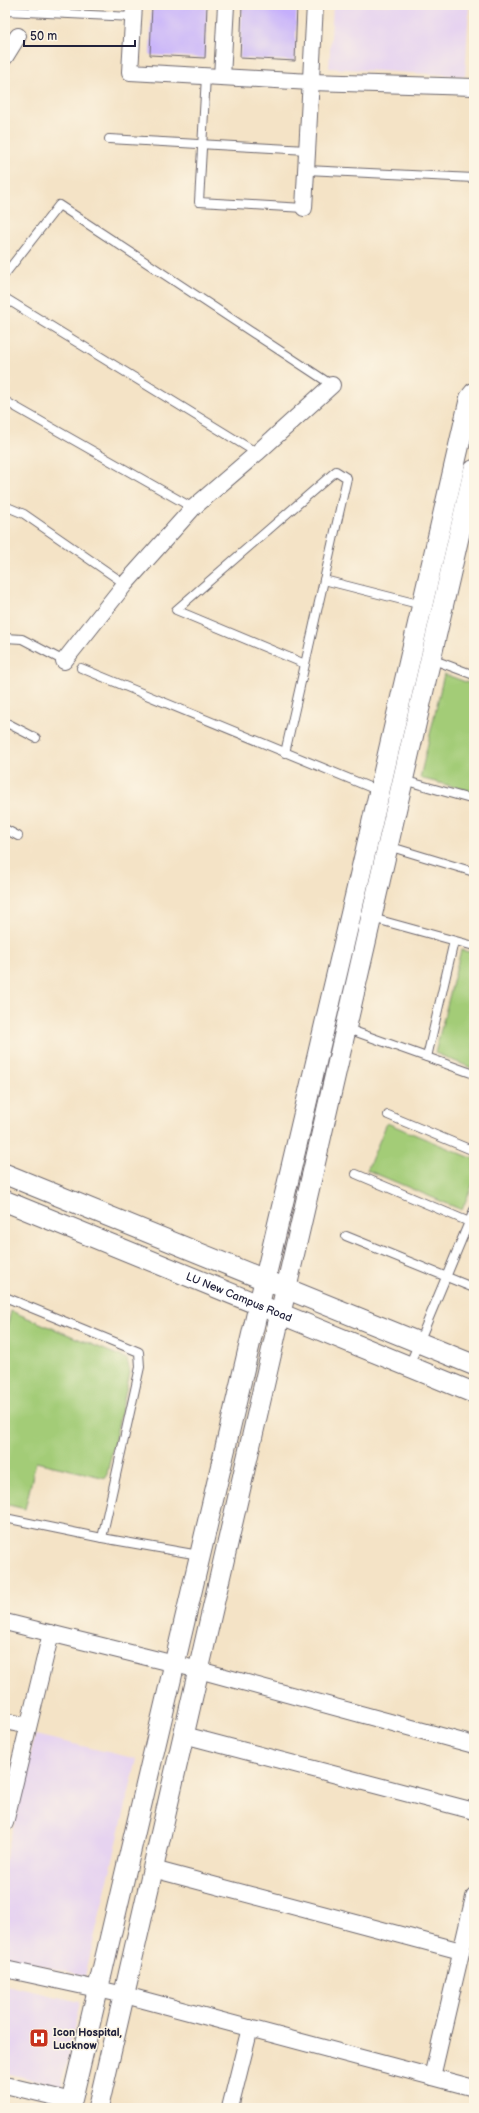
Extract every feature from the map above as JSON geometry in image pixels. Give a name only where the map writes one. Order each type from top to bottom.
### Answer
[{"type":"street","points":[[222,77],[226,5]]},
{"type":"street","points":[[304,208],[315,5]]},
{"type":"street","points":[[134,11],[130,72],[311,82],[474,87]]},
{"type":"street","points":[[5,57],[18,36]]},
{"type":"street","points":[[64,661],[125,584],[193,508],[258,454],[332,385]]},
{"type":"street","points":[[98,2108],[287,1290],[373,821],[470,398],[474,394]]},
{"type":"street","points":[[5,2085],[71,2104],[199,1555],[265,1280],[336,1025],[372,918],[474,470]]},
{"type":"street","points":[[373,821],[390,837]]},
{"type":"street","points":[[5,1174],[474,1365]]},
{"type":"street","name":"LU New Campus Road","points":[[5,1201],[474,1393]]},
{"type":"street","points":[[5,1622],[199,1670],[474,1745]]},
{"type":"street","points":[[5,1823],[51,1633]]},
{"type":"street","points":[[5,1721],[28,1726]]},
{"type":"street","points":[[184,1735],[474,1810]]},
{"type":"street","points":[[153,1869],[461,1951]]},
{"type":"street","points":[[432,2077],[474,1897]]},
{"type":"street","points":[[5,1969],[125,1995],[474,2088]]},
{"type":"street","points":[[230,2108],[250,2028]]},
{"type":"lane","points":[[5,11],[134,11]]},
{"type":"lane","points":[[206,76],[199,202],[304,208]]},
{"type":"lane","points":[[109,139],[307,150]]},
{"type":"lane","points":[[306,170],[474,178]]},
{"type":"lane","points":[[5,274],[58,205],[332,385]]},
{"type":"lane","points":[[5,298],[258,454]]},
{"type":"lane","points":[[5,401],[193,508]]},
{"type":"lane","points":[[285,753],[348,478],[336,471],[176,610],[305,664]]},
{"type":"lane","points":[[5,506],[24,514],[125,584]]},
{"type":"lane","points":[[324,580],[422,605]]},
{"type":"lane","points":[[5,638],[22,639],[64,661]]},
{"type":"lane","points":[[431,659],[474,674]]},
{"type":"lane","points":[[81,668],[380,792]]},
{"type":"lane","points":[[5,722],[36,738]]},
{"type":"lane","points":[[403,780],[474,800]]},
{"type":"lane","points":[[5,829],[18,836]]},
{"type":"lane","points":[[390,837],[474,872]]},
{"type":"lane","points":[[372,918],[474,946]]},
{"type":"lane","points":[[427,1057],[454,941]]},
{"type":"lane","points":[[336,1025],[474,1074]]},
{"type":"lane","points":[[388,1115],[474,1151]]},
{"type":"lane","points":[[356,1174],[471,1223]]},
{"type":"lane","points":[[408,1366],[471,1223],[474,1210]]},
{"type":"lane","points":[[346,1236],[474,1288]]},
{"type":"lane","points":[[5,1297],[139,1352],[140,1367],[102,1538]]},
{"type":"lane","points":[[5,1518],[102,1538],[199,1555]]},
{"type":"shaded area","points":[[333,5],[469,5],[465,76],[329,68]]},
{"type":"shaded area","points":[[35,1735],[137,1759],[85,1976],[5,1957],[5,1862]]},
{"type":"shaded area","name":"Icon Hospital, Lucknow","points":[[5,1985],[80,2002],[61,2086],[5,2073]]},
{"type":"green space","points":[[444,674],[474,685],[474,792],[420,778]]},
{"type":"green space","points":[[461,950],[474,953],[474,1069],[435,1053]]},
{"type":"green space","points":[[387,1123],[474,1159],[474,1181],[462,1210],[367,1170]]},
{"type":"green space","points":[[11,1311],[127,1359],[130,1373],[106,1478],[36,1462],[25,1509],[5,1504],[5,1335]]},
{"type":"building","points":[[152,5],[207,5],[205,58],[150,55]]},
{"type":"building","points":[[242,5],[297,5],[295,61],[240,58]]},
{"type":"place","name":"Icon Hospital, Lucknow","points":[[39,2038]]}]
